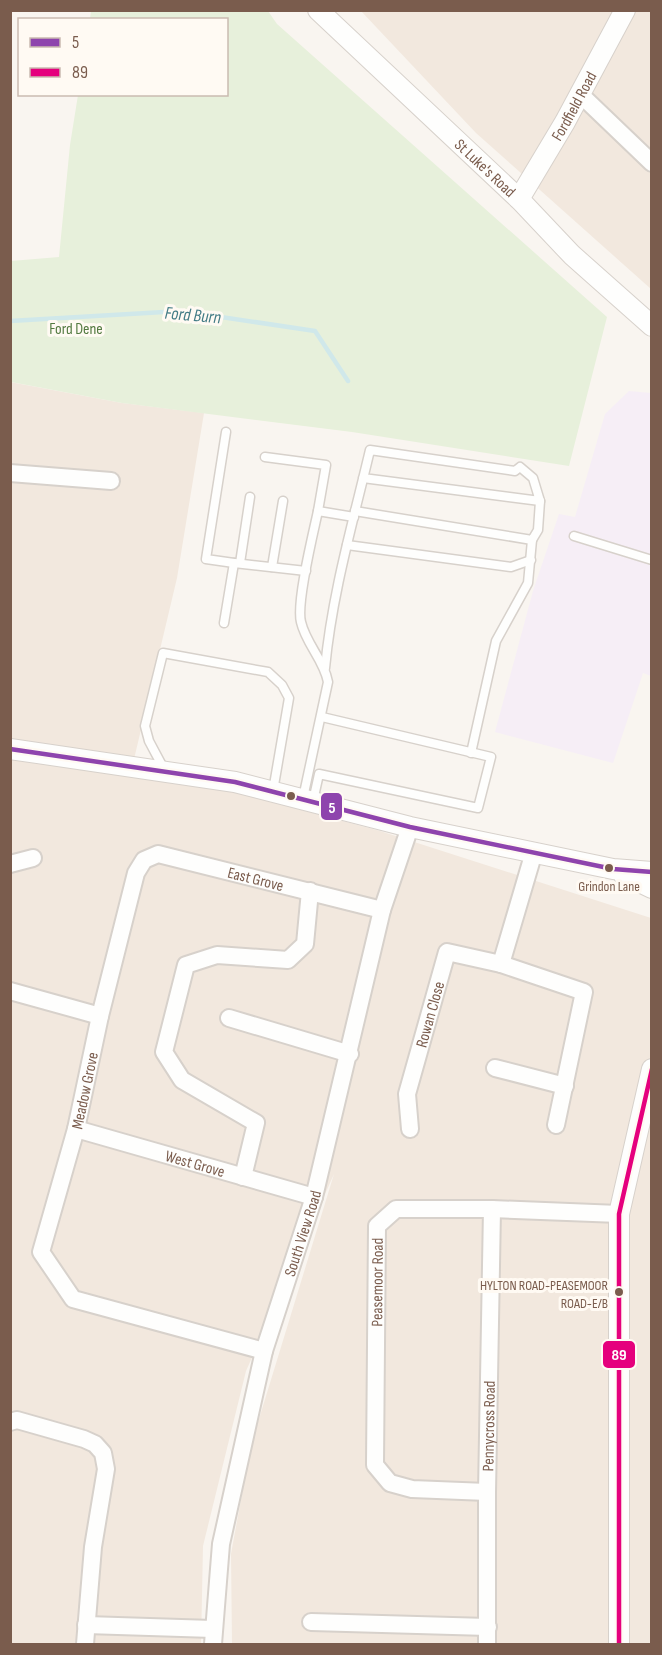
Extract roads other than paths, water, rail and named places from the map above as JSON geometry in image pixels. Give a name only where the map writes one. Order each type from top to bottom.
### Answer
[{"type":"street","name":"St Luke's Road","points":[[318,10],[519,199],[572,255],[651,326]]},
{"type":"street","name":"Fordfield Road","points":[[519,199],[580,94],[625,10]]},
{"type":"street","points":[[580,94],[651,163]]},
{"type":"street","points":[[10,473],[111,481]]},
{"type":"street","points":[[10,749],[166,771],[273,791],[410,827],[613,869],[651,872]]},
{"type":"street","name":"South View Road","points":[[213,1637],[220,1544],[264,1351],[314,1197],[350,1054],[382,910],[410,827]]},
{"type":"street","points":[[501,964],[534,852]]},
{"type":"street","name":"East Grove","points":[[136,873],[144,860],[158,854],[382,910]]},
{"type":"street","points":[[10,864],[33,858]]},
{"type":"street","points":[[613,869],[651,888]]},
{"type":"street","name":"Meadow Grove","points":[[136,873],[100,1016],[76,1129],[41,1252],[73,1299],[264,1351]]},
{"type":"street","points":[[243,1177],[256,1123],[182,1080],[164,1052],[186,965],[217,955],[288,960],[305,944],[310,891]]},
{"type":"street","name":"Rowan Close","points":[[410,1129],[407,1094],[447,952],[501,964],[584,992],[556,1125]]},
{"type":"street","points":[[10,991],[100,1016]]},
{"type":"street","points":[[229,1018],[350,1054]]},
{"type":"street","points":[[495,1068],[565,1086]]},
{"type":"street","points":[[619,1644],[619,1214],[651,1069]]},
{"type":"street","name":"West Grove","points":[[76,1129],[314,1197]]},
{"type":"street","name":"Peasemoor Road","points":[[486,1492],[412,1489],[390,1484],[375,1465],[377,1226],[396,1209],[492,1209],[619,1214]]},
{"type":"street","name":"Pennycross Road","points":[[487,1644],[486,1492],[492,1209]]},
{"type":"street","points":[[10,1422],[17,1420],[84,1439],[95,1444],[103,1453],[106,1469],[93,1547],[85,1644]]},
{"type":"street","points":[[311,1622],[488,1627]]},
{"type":"street","points":[[86,1625],[213,1637]]},
{"type":"lane","points":[[226,432],[206,559],[306,571]]},
{"type":"lane","points":[[308,799],[328,682],[325,668],[330,617],[370,450],[515,471],[520,467],[533,478],[540,501],[538,530],[532,540],[528,583],[496,641],[471,753]]},
{"type":"lane","points":[[265,457],[326,465],[306,571],[300,621],[314,652],[325,668]]},
{"type":"lane","points":[[363,478],[540,501]]},
{"type":"lane","points":[[224,623],[250,497]]},
{"type":"lane","points":[[272,567],[283,501]]},
{"type":"lane","points":[[318,511],[355,514],[532,540]]},
{"type":"lane","points":[[574,536],[651,560]]},
{"type":"lane","points":[[347,545],[511,567],[531,560]]},
{"type":"lane","points":[[166,771],[149,741],[145,726],[163,653],[268,672],[282,685],[289,698],[273,791]]},
{"type":"lane","points":[[308,799],[319,774],[478,808],[491,757],[322,717]]},
{"type":"waterway","name":"Ford Burn","points":[[10,321],[181,311],[315,331],[348,381]]},
{"type":"place","name":"Grindon Lane","points":[[609,868]]},
{"type":"place","name":"HYLTON ROAD-PEASEMOOR ROAD-E/B","points":[[619,1292]]},
{"type":"park label","name":"Ford Dene","points":[[76,328]]}]
